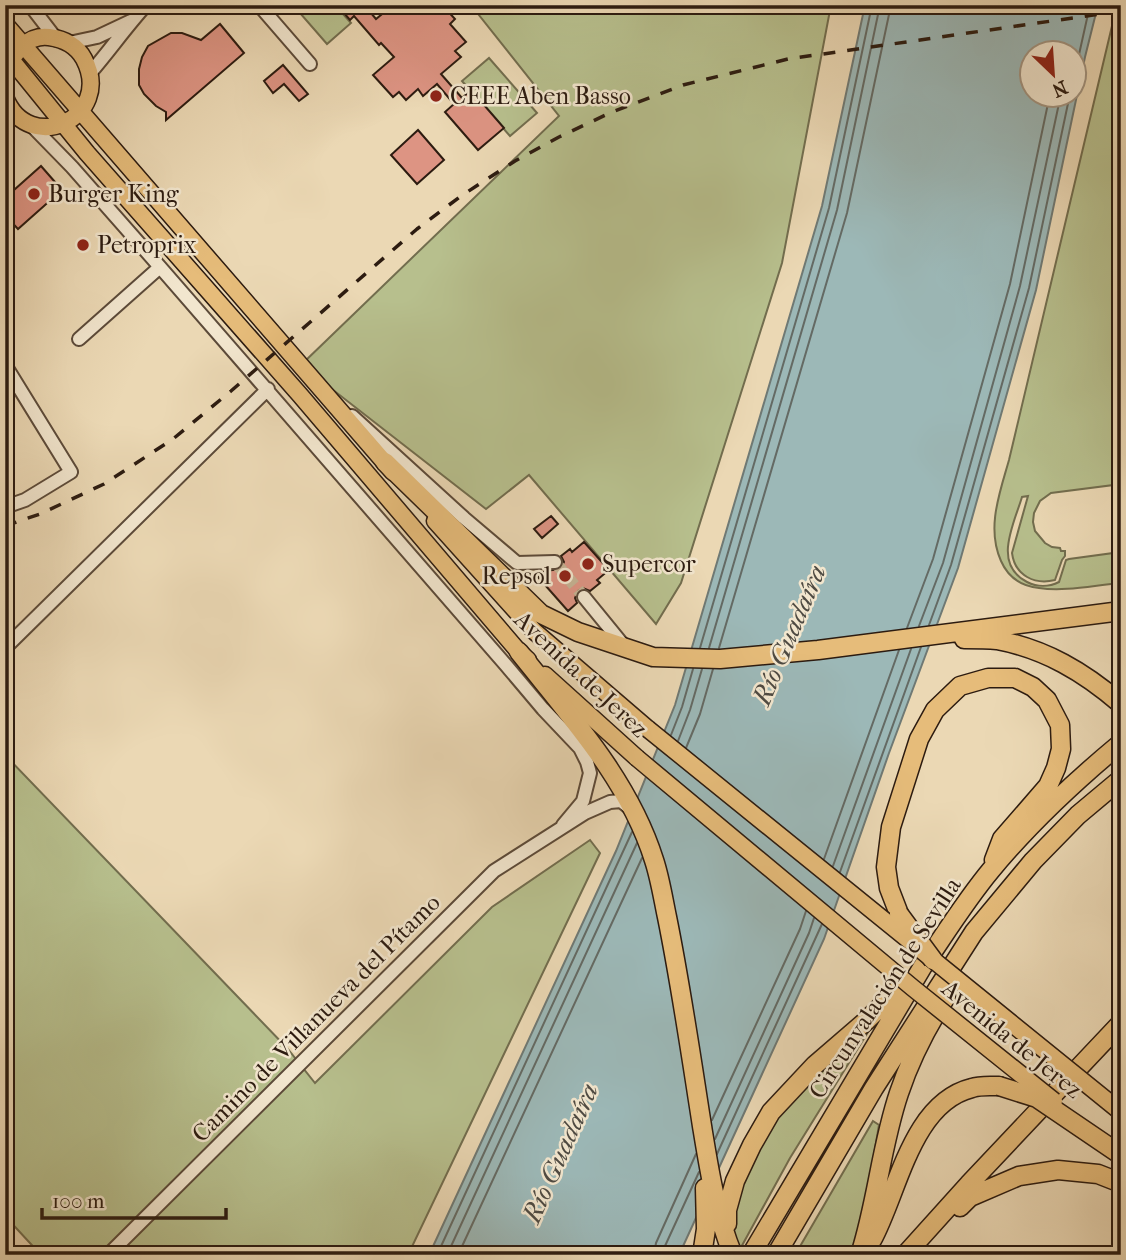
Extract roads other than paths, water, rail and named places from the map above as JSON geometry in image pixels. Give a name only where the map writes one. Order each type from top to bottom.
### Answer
[{"type":"highway","points":[[385,462],[541,614],[578,632],[653,657],[720,659],[818,650],[1121,611]]},
{"type":"highway","points":[[922,638],[995,640],[1036,651],[1097,683],[1121,704]]},
{"type":"highway","points":[[519,652],[590,741],[618,783],[654,860],[673,945],[705,1143],[718,1209],[730,1248]]},
{"type":"highway","points":[[730,1248],[727,1210],[735,1181],[771,1112],[815,1065],[928,963],[899,914],[889,888],[886,867],[891,827],[919,739],[935,710],[960,686],[988,678],[1015,678],[1033,687],[1047,700],[1060,725],[1061,749],[1048,786],[1002,839],[989,872]]},
{"type":"highway","name":"Circunvalación de Sevilla","points":[[751,1255],[928,963],[989,872],[1040,816],[1079,778],[1121,743]]},
{"type":"highway","name":"Circunvalación de Sevilla","points":[[775,1255],[874,1088],[974,932],[1032,862],[1078,815],[1121,779]]},
{"type":"highway","points":[[861,1255],[890,1127],[912,1059],[939,1007],[1032,862]]},
{"type":"highway","points":[[907,1255],[969,1184],[1121,1023]]},
{"type":"highway","points":[[861,1255],[881,1225],[905,1162],[929,1117],[949,1098],[972,1088],[999,1086],[1037,1098],[1121,1155]]},
{"type":"highway","points":[[702,1255],[706,1229],[705,1143]]},
{"type":"highway","points":[[907,1255],[970,1197],[1019,1176],[1058,1170],[1098,1174],[1121,1183]]},
{"type":"main road","name":"Avenida de Jerez","points":[[5,24],[534,631],[928,963],[1121,1112]]},
{"type":"main road","points":[[5,97],[18,122],[64,124],[81,111],[91,85],[91,72],[81,52],[63,41],[48,37],[33,39],[22,45],[7,60]]},
{"type":"main road","name":"Avenida de Jerez","points":[[7,60],[300,394],[519,652],[637,758],[902,979],[1121,1155]]},
{"type":"street","points":[[30,5],[63,41],[97,37],[131,21]]},
{"type":"street","points":[[91,72],[146,5]]},
{"type":"street","points":[[259,5],[310,64]]},
{"type":"street","name":"Avenida de Jerez","points":[[18,122],[72,167],[268,389],[543,709],[580,748],[590,773],[583,800],[563,825]]},
{"type":"street","points":[[79,339],[160,267]]},
{"type":"street","points":[[5,365],[71,472],[25,500],[5,507]]},
{"type":"street","points":[[315,382],[517,563],[555,562]]},
{"type":"street","points":[[5,648],[268,389]]},
{"type":"street","points":[[584,597],[626,649]]},
{"type":"street","points":[[580,748],[618,783]]},
{"type":"street","points":[[563,825],[610,802],[621,801],[633,811]]},
{"type":"street","name":"Camino de Villanueva del Pítamo","points":[[108,1255],[494,871],[563,825]]},
{"type":"water","name":"Río Guadaíra","points":[[865,5],[1098,5],[1088,45],[1088,38],[1018,38],[1018,108],[1074,108],[1036,290],[958,568],[824,939],[679,1255],[429,1255],[616,851],[675,705],[822,206]]},
{"type":"tunnel","points":[[555,562],[584,597]]},
{"type":"railway","points":[[5,526],[40,514],[104,484],[173,439],[417,229],[461,196],[515,161],[612,112],[683,85],[788,59],[1121,11]]},
{"type":"railway","points":[[5,1246],[13,1255]]},
{"type":"place","name":"CEEE Aben Basso","points":[[436,96]]},
{"type":"place","name":"Burger King","points":[[34,194]]},
{"type":"place","name":"Petroprix","points":[[83,245]]},
{"type":"place","name":"Supercor","points":[[588,564]]},
{"type":"place","name":"Repsol","points":[[565,576]]}]
